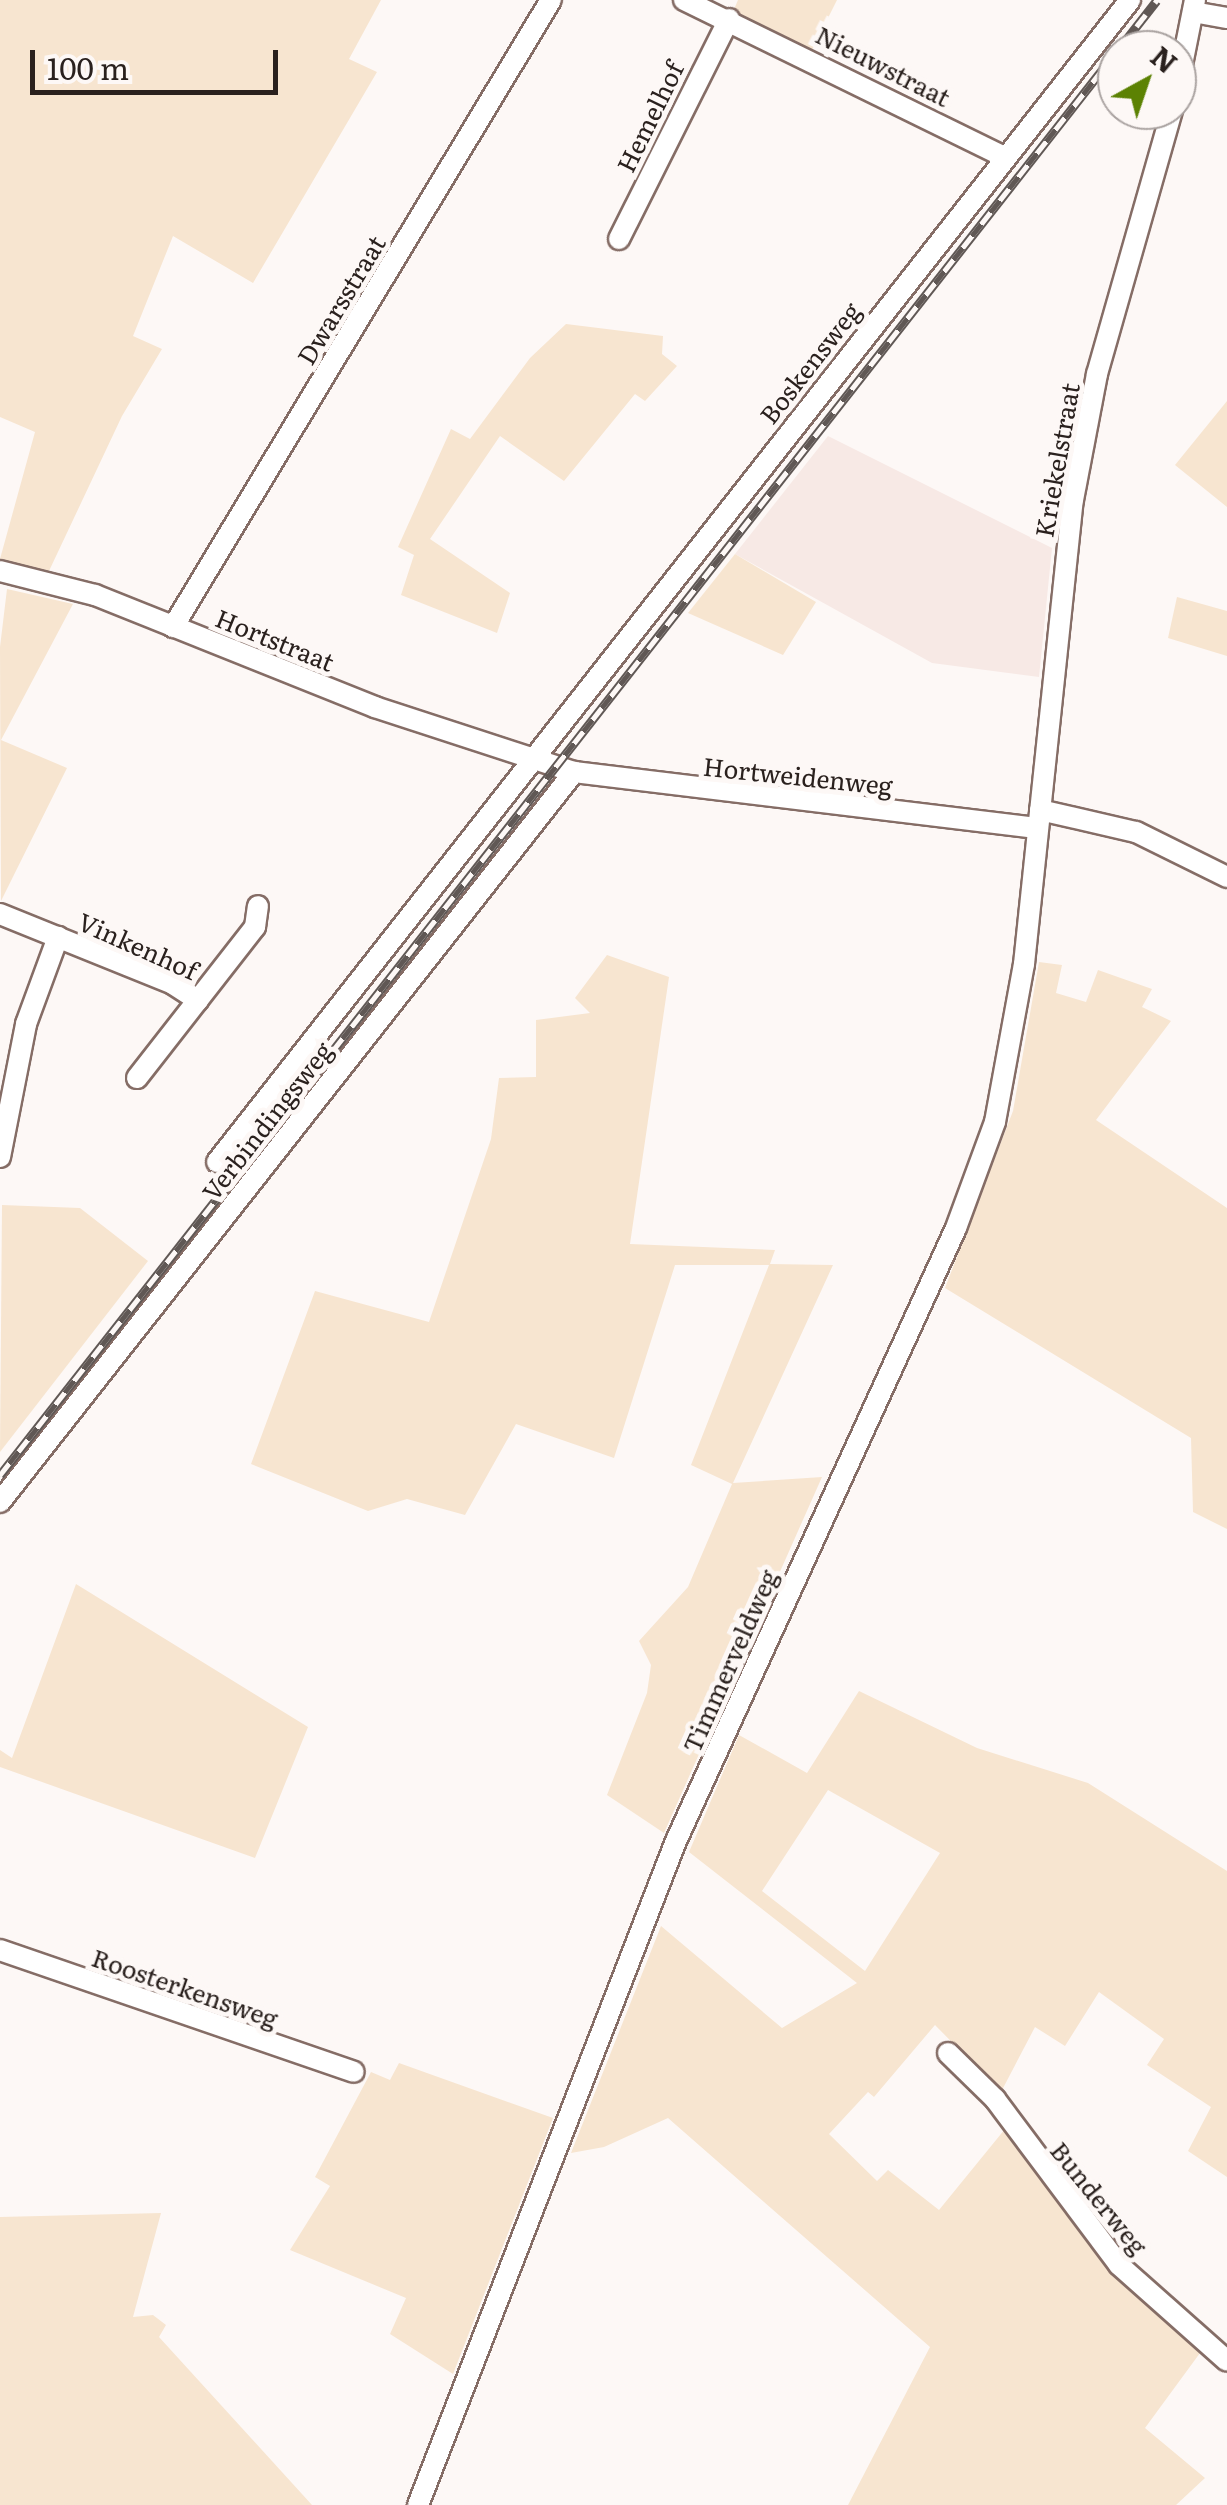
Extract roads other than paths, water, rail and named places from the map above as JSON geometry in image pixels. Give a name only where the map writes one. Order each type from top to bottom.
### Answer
[{"type":"street","name":"Dwarsstraat","points":[[173,626],[551,0]]},
{"type":"street","name":"Nieuwstraat","points":[[684,0],[1002,156]]},
{"type":"street","name":"Boskensweg","points":[[522,756],[1130,0]]},
{"type":"street","points":[[1194,6],[1227,18]]},
{"type":"street","name":"Hemelhof","points":[[619,239],[729,19]]},
{"type":"street","name":"Kriekelstraat","points":[[1038,819],[1083,442],[1167,130]]},
{"type":"street","name":"Hortstraat","points":[[0,571],[95,595],[564,770]]},
{"type":"street","points":[[364,959],[522,756]]},
{"type":"street","points":[[217,1162],[522,756]]},
{"type":"street","name":"Hortweidenweg","points":[[564,770],[1136,832],[1227,877]]},
{"type":"street","name":"Verbindingsweg","points":[[0,1502],[564,770]]},
{"type":"street","name":"Timmerveldweg","points":[[418,2505],[676,1841],[982,1163],[1019,1009],[1038,819]]},
{"type":"street","name":"Vinkenhof","points":[[136,1078],[256,927],[258,906]]},
{"type":"street","name":"Vinkenhof","points":[[0,914],[198,1000]]},
{"type":"street","name":"Vinkenhof","points":[[0,1157],[26,1024],[58,937]]},
{"type":"street","name":"Roosterkensweg","points":[[0,1950],[354,2072]]},
{"type":"street","name":"Bunderweg","points":[[948,2053],[995,2098],[1119,2265],[1227,2361]]},
{"type":"railway","points":[[1134,30],[1157,0]]},
{"type":"railway","points":[[0,1475],[1097,76]]}]
